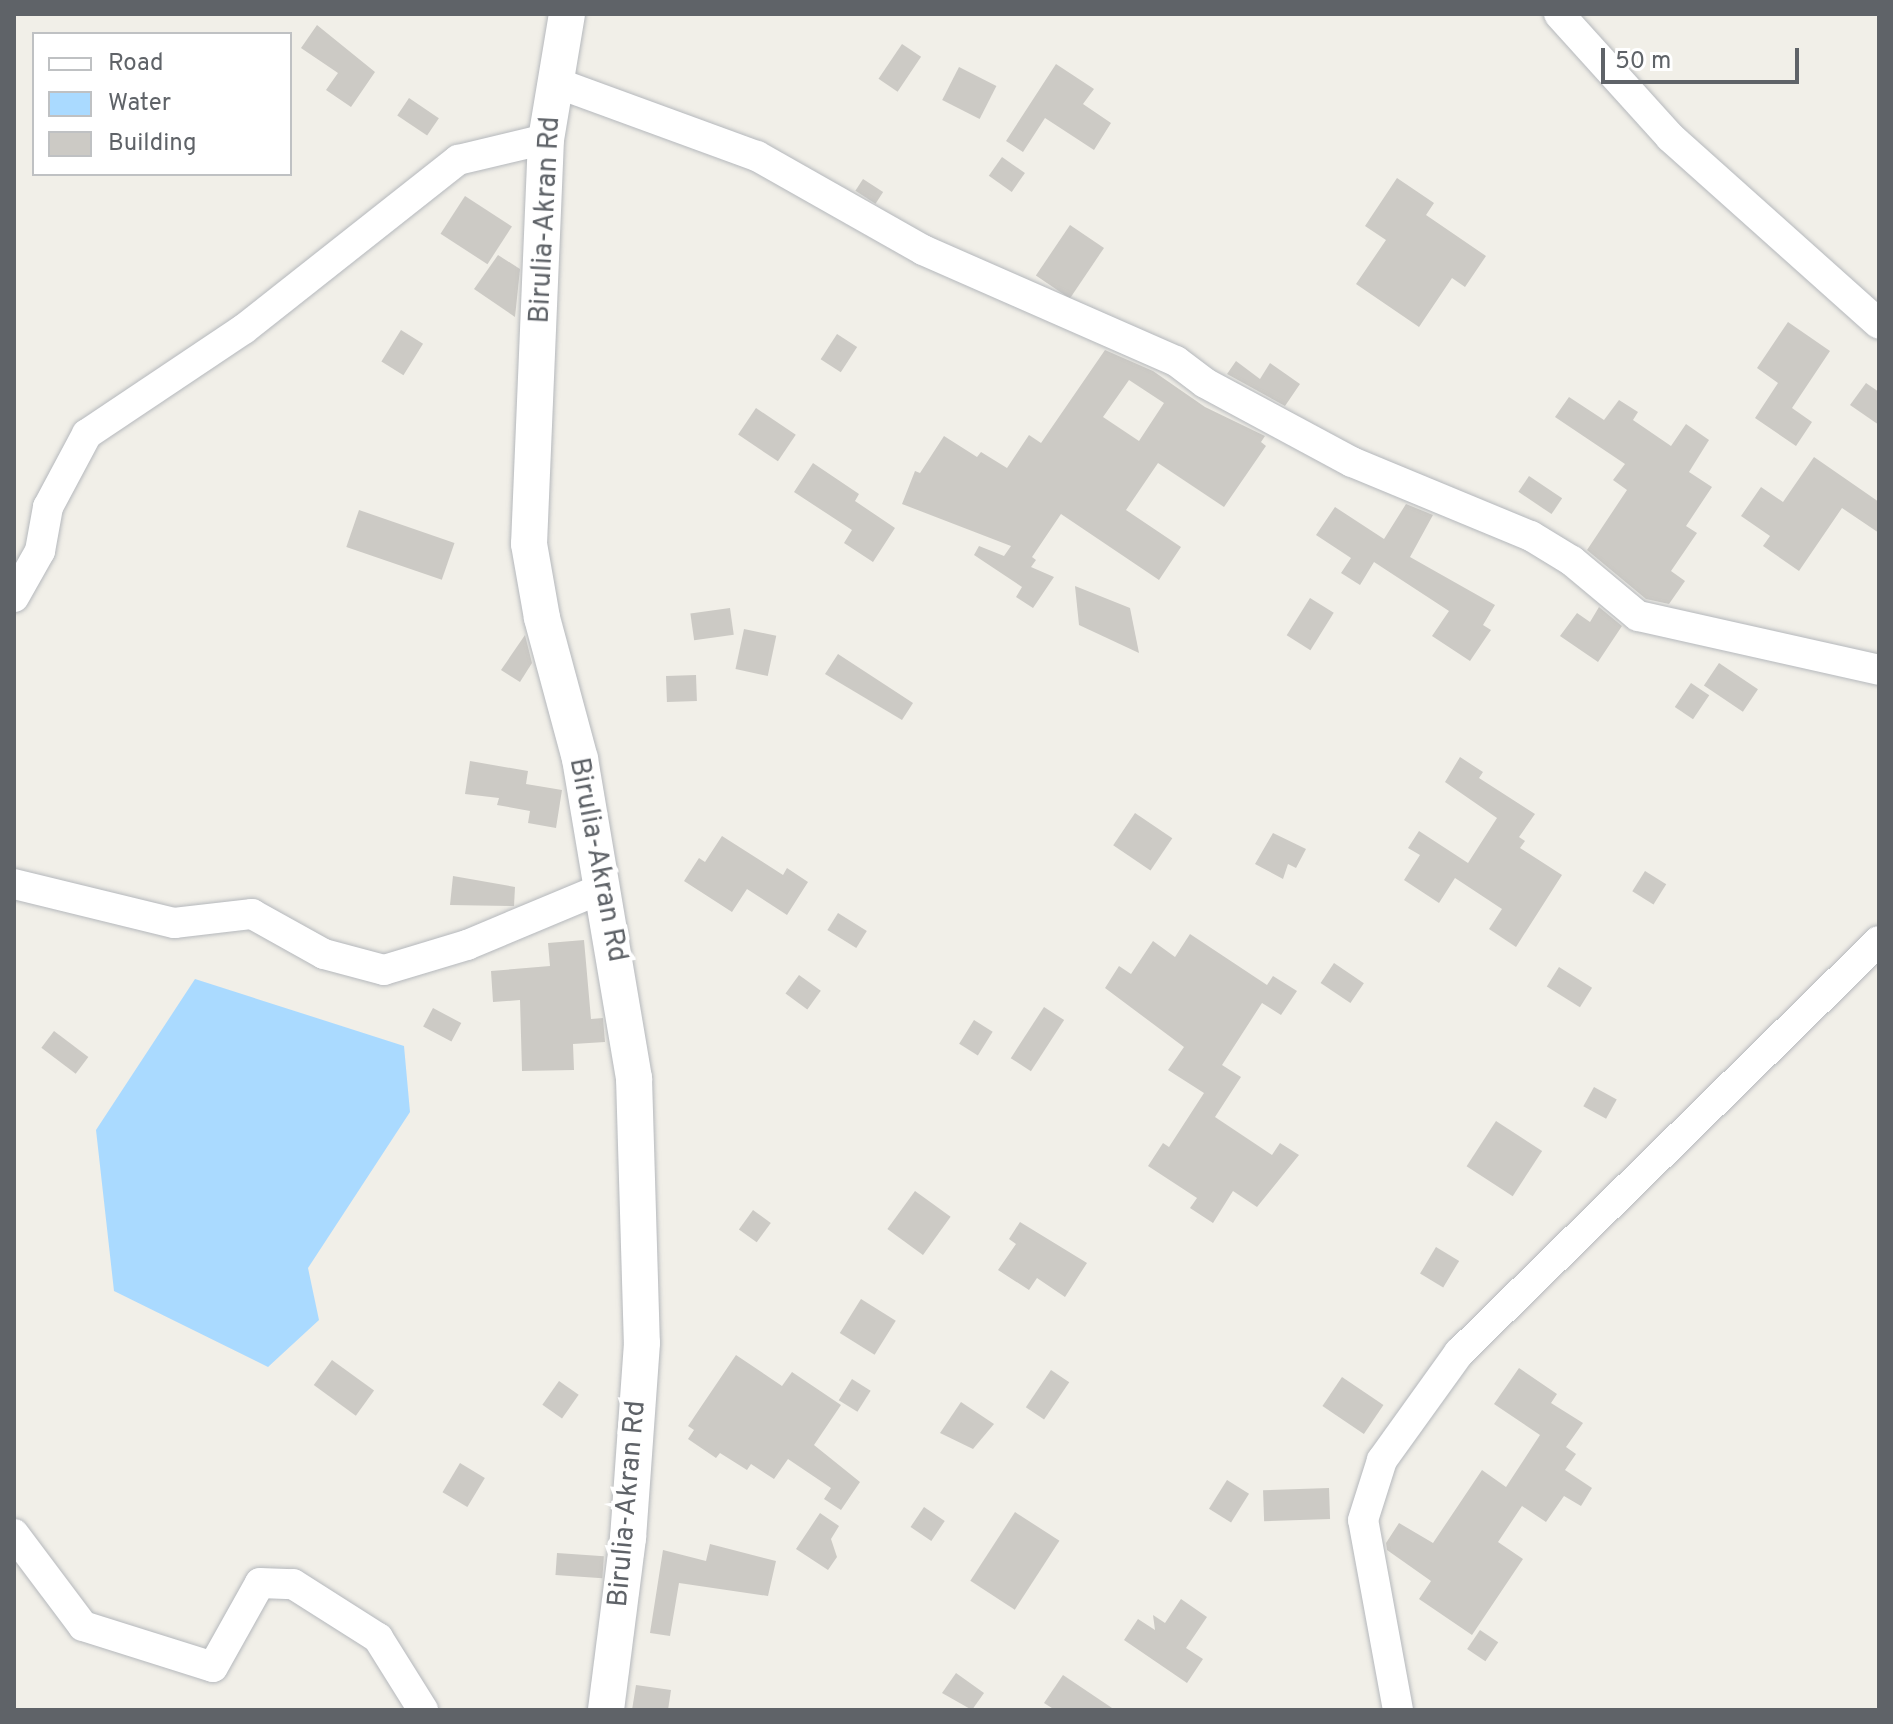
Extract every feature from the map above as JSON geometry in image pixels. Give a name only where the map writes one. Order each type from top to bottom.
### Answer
[{"type":"street","name":"Birulia-Akran Rd","points":[[567,14],[546,139],[529,544],[542,618],[580,759],[634,1078],[642,1343],[628,1538],[606,1710]]},
{"type":"street","points":[[1559,14],[1670,137],[1879,324]]},
{"type":"street","points":[[557,83],[757,156],[923,250],[1176,361],[1205,383],[1352,462],[1531,536],[1572,561],[1638,616],[1879,670]]},
{"type":"street","points":[[14,597],[40,551],[48,507],[87,434],[244,329],[458,160],[546,139]]},
{"type":"street","points":[[14,884],[174,923],[252,914],[324,954],[384,970],[467,945],[603,888]]},
{"type":"street","points":[[1398,1710],[1363,1520],[1382,1460],[1459,1353],[1879,941]]},
{"type":"street","points":[[14,1534],[83,1626],[213,1667],[260,1583],[293,1584],[378,1638],[423,1710]]},
{"type":"water","points":[[195,979],[404,1046],[410,1112],[308,1268],[319,1320],[268,1367],[114,1291],[96,1130]]},
{"type":"building","points":[[317,25],[375,72],[351,107],[326,90],[338,73],[301,48]]},
{"type":"building","points":[[902,44],[921,57],[898,92],[879,79]]},
{"type":"building","points":[[1056,64],[1094,89],[1083,104],[1111,123],[1094,150],[1045,118],[1023,152],[1006,141]]},
{"type":"building","points":[[959,67],[996,86],[980,119],[942,100]]},
{"type":"building","points":[[409,98],[439,118],[427,136],[397,115]]},
{"type":"building","points":[[1002,157],[1025,173],[1012,192],[989,176]]},
{"type":"building","points":[[1397,178],[1434,203],[1426,215],[1486,256],[1465,287],[1452,278],[1419,327],[1356,284],[1386,240],[1365,226]]},
{"type":"building","points":[[863,179],[883,192],[876,204],[855,191]]},
{"type":"building","points":[[465,196],[512,226],[487,264],[440,234]]},
{"type":"building","points":[[1070,225],[1104,248],[1070,298],[1036,276]]},
{"type":"building","points":[[498,255],[520,269],[515,317],[474,289]]},
{"type":"building","points":[[1788,322],[1830,351],[1792,408],[1812,422],[1796,446],[1755,418],[1778,383],[1757,368]]},
{"type":"building","points":[[401,330],[423,344],[403,375],[381,361]]},
{"type":"building","points":[[837,334],[857,347],[841,372],[821,359]]},
{"type":"building","points":[[1105,350],[1153,371],[1205,407],[1265,436],[1261,442],[1266,446],[1224,507],[1158,463],[1126,510],[1181,547],[1159,580],[1061,514],[1032,557],[1036,560],[1031,567],[1054,577],[1033,608],[1016,597],[1022,587],[974,555],[979,546],[1004,556],[1011,546],[902,504],[915,471],[920,473],[944,436],[977,457],[981,452],[1007,468],[1029,435],[1041,443]],"holes":[[[1129,380],[1164,403],[1139,441],[1103,417]]]},
{"type":"building","points":[[1236,361],[1260,379],[1270,363],[1300,384],[1285,406],[1227,374]]},
{"type":"building","points":[[1866,383],[1879,392],[1879,425],[1850,405]]},
{"type":"building","points":[[1569,397],[1604,420],[1619,400],[1638,412],[1633,420],[1671,446],[1686,424],[1709,440],[1689,472],[1712,487],[1686,526],[1697,533],[1671,571],[1685,581],[1669,604],[1646,599],[1587,550],[1627,490],[1613,480],[1625,464],[1555,417]]},
{"type":"building","points":[[756,408],[796,435],[778,461],[738,435]]},
{"type":"building","points":[[1814,457],[1879,502],[1879,533],[1842,508],[1799,571],[1763,546],[1770,536],[1741,516],[1761,487],[1783,502]]},
{"type":"building","points":[[813,463],[859,494],[855,501],[895,528],[873,562],[844,543],[852,530],[794,492]]},
{"type":"building","points":[[1529,476],[1562,498],[1552,514],[1518,492]]},
{"type":"building","points":[[1406,504],[1433,515],[1410,557],[1495,605],[1483,625],[1491,630],[1470,661],[1432,636],[1449,611],[1374,562],[1360,585],[1341,573],[1351,558],[1316,535],[1335,507],[1384,539]]},
{"type":"building","points":[[359,510],[454,543],[442,580],[346,547]]},
{"type":"building","points":[[1075,586],[1130,608],[1139,653],[1079,625]]},
{"type":"building","points":[[1310,598],[1334,613],[1310,650],[1287,635]]},
{"type":"building","points":[[1599,607],[1622,626],[1598,662],[1560,636],[1577,613],[1590,622]]},
{"type":"building","points":[[730,608],[734,635],[694,640],[690,614]]},
{"type":"building","points":[[744,629],[776,636],[768,676],[735,669]]},
{"type":"building","points":[[525,635],[532,663],[520,682],[501,670]]},
{"type":"building","points":[[838,654],[913,703],[902,720],[825,674]]},
{"type":"building","points":[[1719,663],[1758,689],[1743,712],[1704,685]]},
{"type":"building","points":[[696,675],[697,701],[667,702],[666,676]]},
{"type":"building","points":[[1691,683],[1709,695],[1693,719],[1675,707]]},
{"type":"building","points":[[1460,757],[1483,772],[1479,778],[1535,814],[1519,837],[1525,841],[1520,848],[1562,875],[1516,947],[1489,929],[1502,909],[1455,878],[1439,903],[1404,880],[1420,855],[1408,848],[1419,831],[1468,863],[1497,818],[1445,782]]},
{"type":"building","points":[[470,761],[528,771],[526,784],[562,790],[556,828],[528,823],[530,811],[497,805],[499,798],[465,794]]},
{"type":"building","points":[[1135,813],[1172,838],[1150,870],[1113,845]]},
{"type":"building","points":[[1273,833],[1306,849],[1296,868],[1288,864],[1283,879],[1255,864]]},
{"type":"building","points":[[722,836],[783,875],[787,868],[808,882],[787,915],[747,889],[732,912],[684,881],[699,858],[705,862]]},
{"type":"building","points":[[1645,871],[1666,884],[1653,905],[1632,891]]},
{"type":"building","points":[[453,876],[515,887],[514,906],[450,905]]},
{"type":"building","points":[[838,913],[867,931],[856,948],[827,930]]},
{"type":"building","points":[[1190,934],[1267,985],[1273,976],[1297,991],[1281,1015],[1262,1003],[1222,1065],[1241,1077],[1215,1117],[1272,1155],[1280,1143],[1299,1155],[1257,1207],[1233,1191],[1213,1223],[1190,1208],[1197,1198],[1148,1166],[1163,1143],[1169,1147],[1204,1093],[1168,1070],[1184,1047],[1105,988],[1119,966],[1131,974],[1153,941],[1175,957]]},
{"type":"building","points":[[584,940],[591,1019],[603,1018],[605,1042],[573,1044],[574,1070],[522,1071],[520,1000],[493,1002],[491,971],[550,966],[548,943]]},
{"type":"building","points":[[1334,963],[1364,983],[1350,1003],[1321,983]]},
{"type":"building","points":[[1559,967],[1592,988],[1580,1007],[1547,987]]},
{"type":"building","points":[[799,975],[821,991],[807,1009],[785,994]]},
{"type":"building","points":[[1044,1007],[1064,1020],[1031,1071],[1011,1058]]},
{"type":"building","points":[[433,1008],[461,1023],[451,1042],[423,1027]]},
{"type":"building","points":[[974,1020],[993,1032],[978,1055],[959,1044]]},
{"type":"building","points":[[54,1031],[88,1057],[76,1074],[41,1048]]},
{"type":"building","points":[[1594,1087],[1617,1100],[1606,1119],[1583,1106]]},
{"type":"building","points":[[1496,1121],[1542,1151],[1513,1196],[1467,1166]]},
{"type":"building","points":[[915,1191],[951,1217],[923,1255],[887,1229]]},
{"type":"building","points":[[753,1210],[771,1223],[757,1242],[739,1229]]},
{"type":"building","points":[[1020,1222],[1087,1263],[1065,1297],[1037,1278],[1029,1290],[998,1270],[1016,1244],[1009,1239]]},
{"type":"building","points":[[1436,1247],[1459,1261],[1443,1287],[1420,1274]]},
{"type":"building","points":[[861,1299],[896,1321],[875,1355],[840,1333]]},
{"type":"building","points":[[736,1355],[782,1386],[792,1372],[841,1405],[814,1445],[860,1482],[841,1510],[824,1499],[831,1488],[788,1459],[774,1479],[751,1464],[747,1470],[720,1453],[716,1458],[688,1439],[694,1430],[688,1426]]},
{"type":"building","points":[[332,1360],[374,1391],[356,1416],[314,1385]]},
{"type":"building","points":[[1519,1368],[1557,1394],[1551,1403],[1583,1423],[1566,1447],[1576,1454],[1565,1470],[1592,1488],[1581,1506],[1564,1496],[1546,1522],[1522,1506],[1498,1542],[1523,1559],[1472,1635],[1419,1599],[1431,1581],[1387,1550],[1386,1543],[1399,1523],[1433,1543],[1482,1470],[1506,1487],[1540,1435],[1494,1404]]},
{"type":"building","points":[[1051,1370],[1069,1382],[1044,1420],[1026,1407]]},
{"type":"building","points":[[1342,1377],[1383,1405],[1364,1434],[1322,1406]]},
{"type":"building","points":[[852,1379],[871,1391],[857,1412],[839,1400]]},
{"type":"building","points":[[559,1381],[579,1395],[562,1419],[542,1405]]},
{"type":"building","points":[[961,1402],[994,1424],[973,1449],[940,1433]]},
{"type":"building","points":[[460,1463],[485,1478],[467,1507],[442,1492]]},
{"type":"building","points":[[1227,1480],[1249,1494],[1231,1523],[1209,1509]]},
{"type":"building","points":[[1329,1488],[1330,1519],[1264,1521],[1263,1490]]},
{"type":"building","points":[[924,1507],[945,1521],[931,1541],[911,1527]]},
{"type":"building","points":[[1015,1512],[1059,1541],[1015,1610],[970,1581]]},
{"type":"building","points":[[820,1513],[839,1526],[831,1539],[837,1557],[828,1570],[796,1549]]},
{"type":"building","points":[[710,1544],[776,1561],[768,1596],[679,1583],[670,1636],[650,1633],[663,1550],[706,1561]]},
{"type":"building","points":[[557,1553],[604,1556],[602,1578],[555,1575]]},
{"type":"building","points":[[1181,1599],[1207,1617],[1186,1648],[1203,1659],[1187,1683],[1124,1640],[1138,1619],[1155,1630],[1153,1615],[1165,1623]]},
{"type":"building","points":[[1480,1630],[1498,1642],[1485,1661],[1467,1649]]},
{"type":"building","points":[[956,1673],[984,1693],[972,1710],[942,1693]]},
{"type":"building","points":[[1063,1675],[1115,1710],[1055,1710],[1044,1703]]},
{"type":"building","points":[[636,1685],[671,1690],[668,1710],[632,1710]]}]
